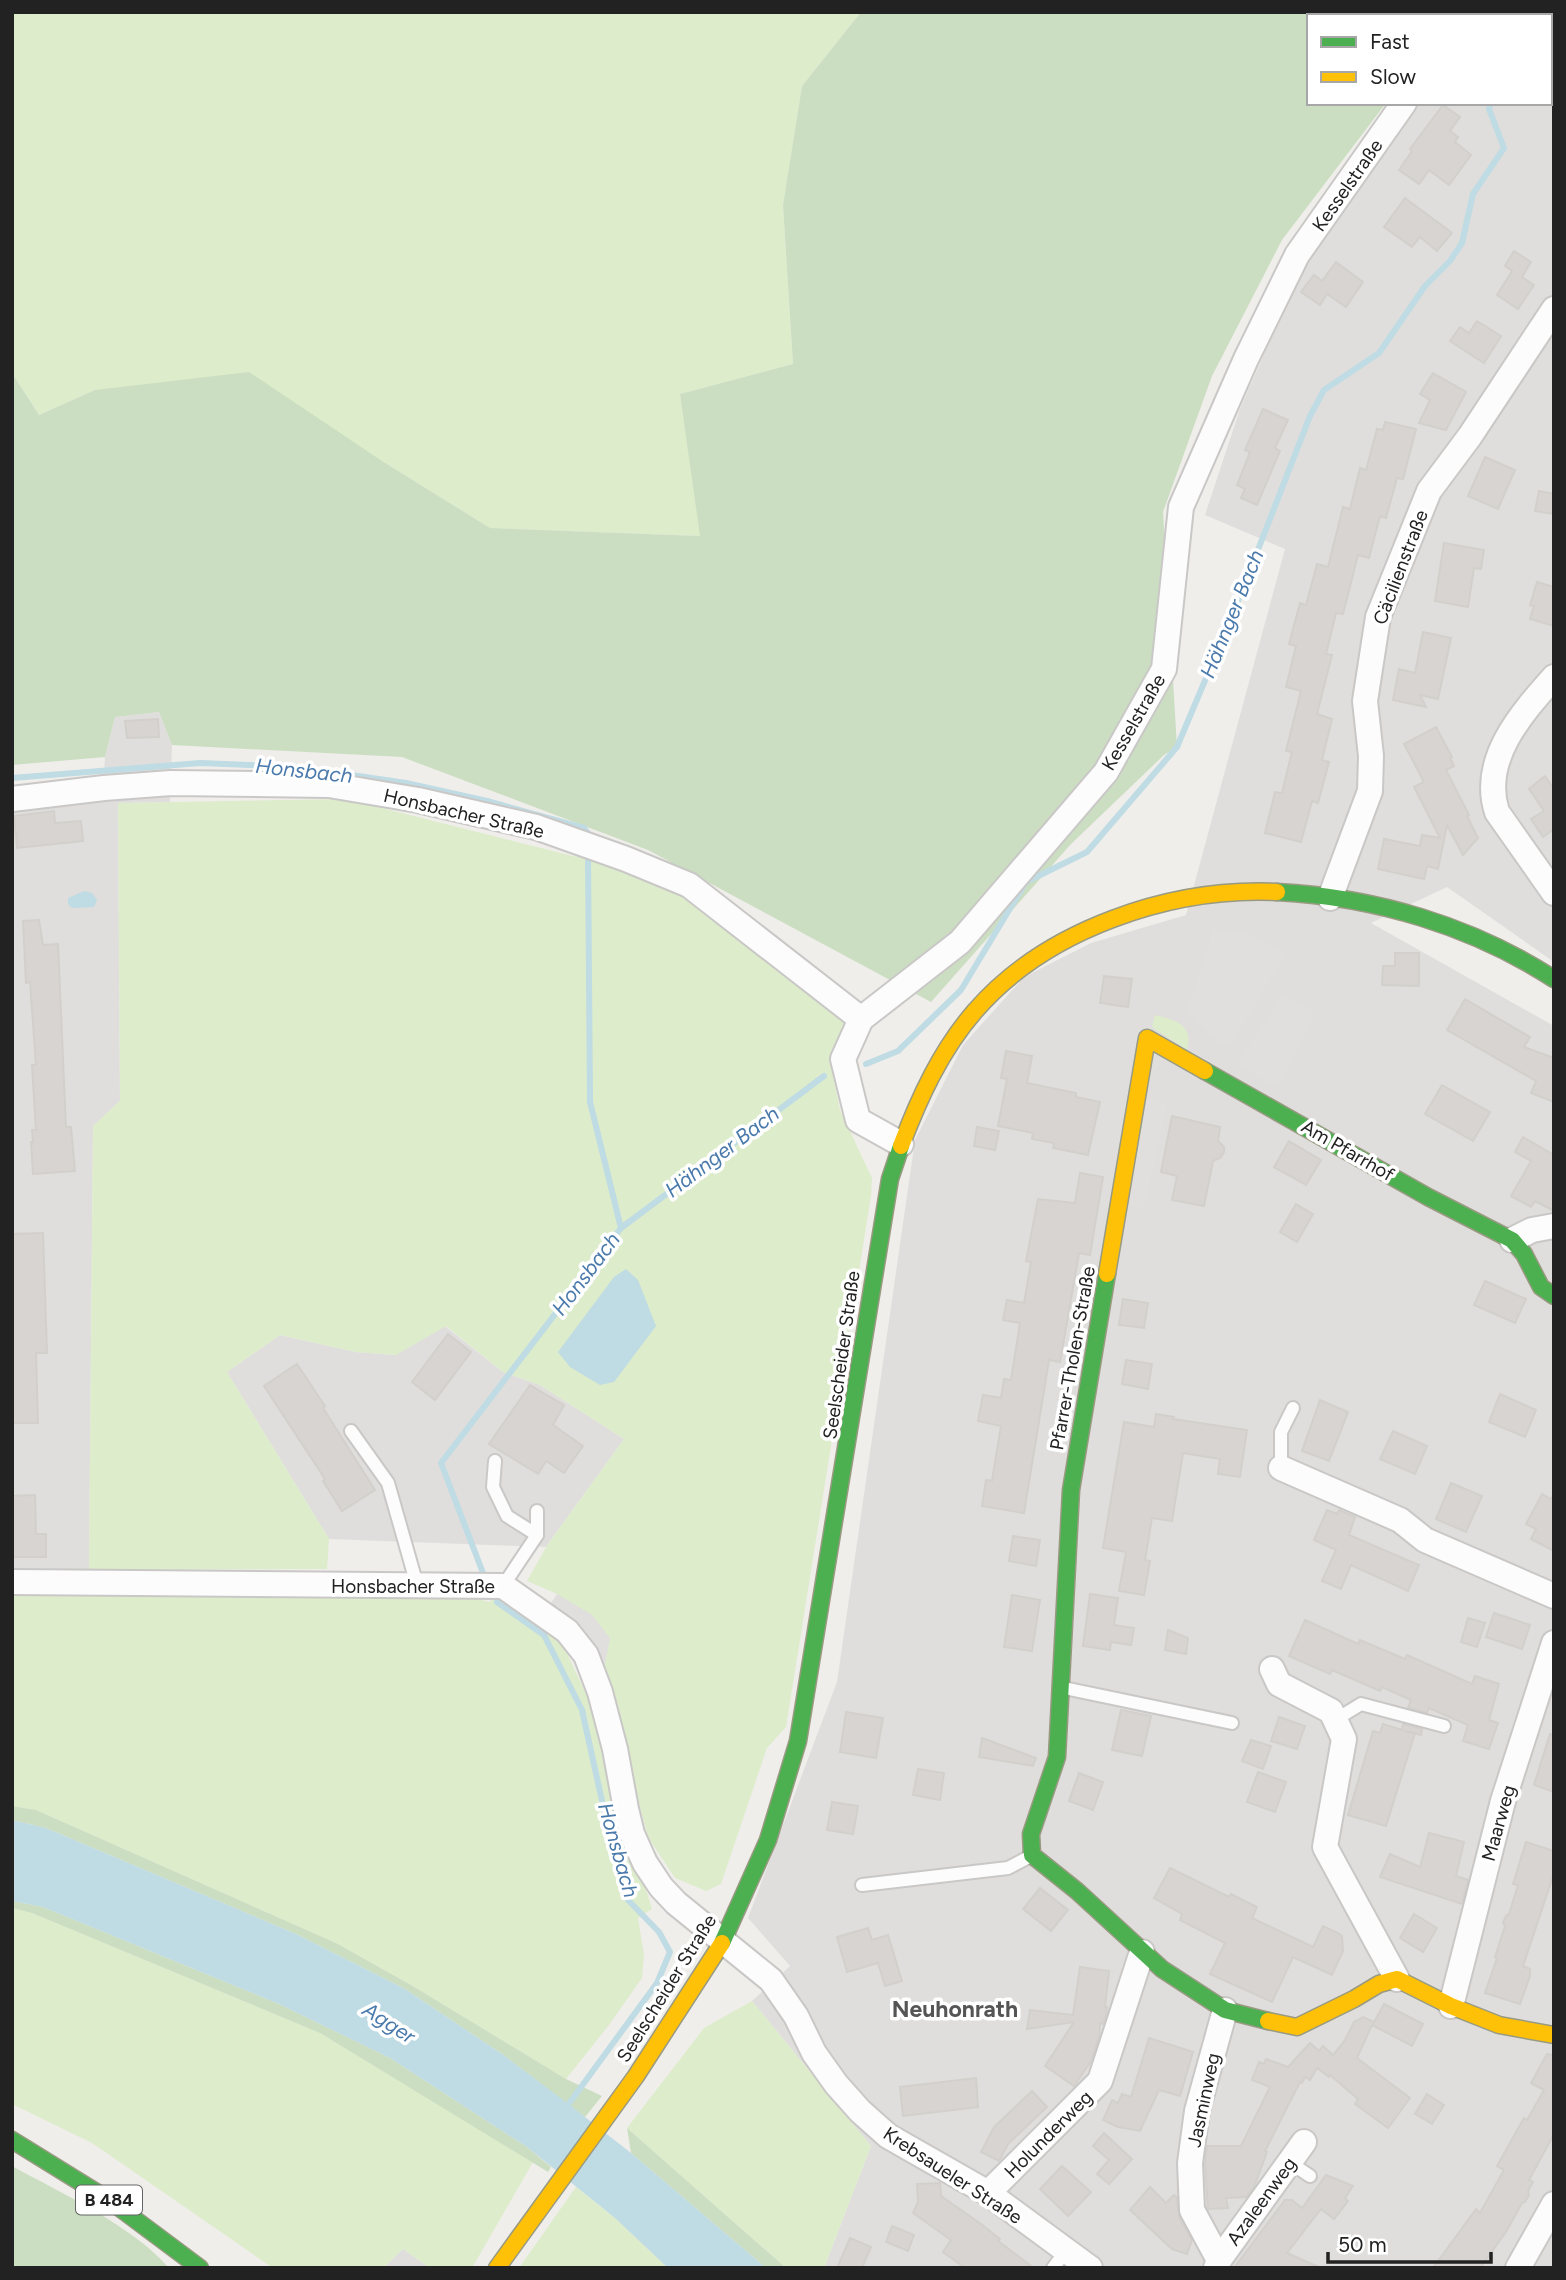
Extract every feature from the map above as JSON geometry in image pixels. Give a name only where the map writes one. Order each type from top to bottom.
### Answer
[{"type":"street","name":"Kesselstraße","points":[[901,1144],[858,1120],[844,1059],[861,1019],[960,942],[1106,772],[1164,668],[1181,507],[1246,359],[1297,255],[1403,105]]},
{"type":"street","name":"Cäcilienstraße","points":[[1330,898],[1370,791],[1371,756],[1365,701],[1378,617],[1429,491],[1470,436],[1554,309]]},
{"type":"street","points":[[1554,677],[1528,707],[1503,746],[1493,776],[1493,797],[1497,812],[1554,893]]},
{"type":"street","name":"Honsbacher Straße","points":[[12,799],[172,783],[329,785],[418,800],[536,827],[689,885],[861,1019]]},
{"type":"street","name":"Seelscheider Straße","points":[[497,2268],[636,2076],[700,1979],[723,1941],[768,1840],[798,1741],[805,1708],[890,1179],[918,1099],[944,1051],[994,990],[1015,973],[1048,953],[1114,918],[1182,900],[1231,893],[1286,893],[1389,907],[1489,943],[1551,972]]},
{"type":"street","name":"Am Pfarrhof","points":[[1147,1038],[1428,1197],[1512,1240]]},
{"type":"street","name":"Pfarrer-Tholen-Straße","points":[[1032,1855],[1031,1834],[1057,1758],[1071,1489],[1147,1038]]},
{"type":"street","points":[[1553,1224],[1512,1240],[1524,1254],[1541,1287],[1554,1296]]},
{"type":"street","points":[[1281,1468],[1400,1520],[1425,1540],[1554,1596]]},
{"type":"street","name":"Honsbacher Straße","points":[[12,1582],[503,1586],[566,1631],[586,1655],[600,1692],[615,1749],[632,1834],[645,1863],[676,1903],[723,1941]]},
{"type":"street","name":"Maarweg","points":[[1451,2006],[1503,1801],[1554,1643]]},
{"type":"street","points":[[1272,1669],[1279,1684],[1331,1711],[1344,1739],[1325,1847],[1397,1979],[1451,2006],[1499,2025],[1554,2035]]},
{"type":"street","points":[[1032,1855],[1077,1891],[1162,1969],[1225,2010],[1297,2027],[1379,1984],[1397,1979]]},
{"type":"street","name":"Krebsaueler Straße","points":[[723,1941],[771,1980],[796,2016],[814,2053],[836,2084],[860,2111],[888,2136],[988,2193],[1059,2260],[1090,2268]]},
{"type":"street","name":"Holunderweg","points":[[988,2193],[1100,2081],[1142,1952]]},
{"type":"street","name":"Jasminweg","points":[[1217,2264],[1192,2210],[1190,2163],[1197,2111],[1225,2010]]},
{"type":"street","name":"B 484","points":[[12,2140],[55,2164],[156,2231],[200,2268]]},
{"type":"street","name":"Azaleenweg","points":[[1217,2264],[1299,2169],[1304,2142]]},
{"type":"street","points":[[1518,2268],[1554,2204]]},
{"type":"lane","points":[[1281,1468],[1281,1432],[1293,1408]]},
{"type":"lane","points":[[351,1431],[388,1483],[417,1585]]},
{"type":"lane","points":[[495,1461],[493,1487],[507,1516],[537,1535]]},
{"type":"lane","points":[[503,1586],[537,1535],[537,1511]]},
{"type":"lane","points":[[1060,1687],[1232,1723]]},
{"type":"lane","points":[[1335,1720],[1361,1704],[1444,1726]]},
{"type":"lane","points":[[862,1885],[1008,1868],[1032,1855]]},
{"type":"shaded area","points":[[1554,12],[1554,962],[1447,887],[1371,923],[1554,1026],[1554,2268],[824,2268],[871,2146],[752,2001],[790,1966],[748,1918],[837,1682],[915,1140],[963,1045],[1024,977],[1091,943],[1186,915],[1285,549],[1205,515],[1240,409],[1309,252],[1416,105],[1552,105],[1552,14],[1529,14]]},
{"type":"shaded area","points":[[159,712],[172,745],[170,802],[118,803],[120,1101],[93,1126],[89,1570],[12,1582],[12,799],[103,788],[105,757],[115,717]]},
{"type":"shaded area","points":[[1213,931],[1239,931],[1286,953],[1230,1047],[1209,1036],[1186,1009],[1194,994]]},
{"type":"shaded area","points":[[1284,995],[1317,1014],[1277,1087],[1236,1065]]},
{"type":"shaded area","points":[[1146,1098],[1167,1104],[1144,1210],[1128,1206]]},
{"type":"shaded area","points":[[445,1326],[503,1372],[540,1385],[624,1439],[546,1547],[329,1539],[227,1372],[280,1335],[356,1352],[395,1355]]},
{"type":"shaded area","points":[[557,1594],[592,1615],[610,1638],[603,1674],[549,1606]]},
{"type":"shaded area","points":[[403,2249],[430,2268],[383,2268]]},
{"type":"green space","points":[[12,12],[861,12],[802,86],[783,205],[793,364],[680,394],[701,536],[490,528],[382,461],[95,390],[39,415],[12,373]]},
{"type":"green space","points":[[861,12],[1530,12],[1307,14],[1307,105],[1384,105],[1282,240],[1212,376],[1163,512],[1177,747],[1164,755],[1071,844],[931,1002],[648,850],[402,757],[172,745],[159,712],[115,717],[105,757],[12,765],[12,373],[39,415],[95,390],[249,372],[382,461],[490,528],[700,536],[680,394],[793,364],[783,205],[802,86]]},
{"type":"green space","points":[[346,799],[577,857],[578,842],[685,890],[850,1019],[831,1066],[840,1110],[872,1178],[871,1196],[786,1727],[767,1748],[721,1884],[706,1891],[675,1878],[648,1837],[610,1697],[557,1594],[527,1581],[546,1547],[624,1439],[540,1385],[503,1372],[446,1326],[396,1355],[356,1352],[280,1335],[227,1372],[329,1539],[327,1569],[89,1570],[93,1126],[120,1101],[118,803]]},
{"type":"green space","points":[[1155,1015],[1176,1021],[1185,1029],[1188,1034],[1187,1050],[1152,1027]]},
{"type":"green space","points":[[12,1590],[464,1595],[489,1602],[503,1593],[558,1634],[588,1698],[652,1909],[638,1918],[644,1955],[642,1978],[566,2079],[336,1943],[36,1810],[12,1806]]},
{"type":"green space","points":[[12,1806],[36,1810],[336,1943],[566,2079],[602,2096],[585,2117],[502,2054],[405,1989],[296,1934],[46,1828],[12,1820]]},
{"type":"green space","points":[[12,1901],[43,1907],[279,2004],[390,2058],[527,2147],[551,2167],[548,2172],[320,2033],[32,1913],[12,1908]]},
{"type":"green space","points":[[12,1908],[32,1913],[320,2033],[533,2162],[472,2268],[430,2268],[403,2249],[383,2268],[273,2268],[92,2143],[12,2104]]},
{"type":"green space","points":[[752,2001],[871,2146],[824,2268],[786,2268],[627,2128],[704,2028]]},
{"type":"green space","points":[[627,2128],[786,2268],[766,2268],[631,2153]]},
{"type":"green space","points":[[12,2166],[116,2224],[169,2268],[12,2268]]},
{"type":"green space","points":[[576,2187],[615,2218],[668,2268],[519,2268]]},
{"type":"water","points":[[84,891],[92,893],[97,900],[94,907],[72,908],[68,904],[68,898]]},
{"type":"water","points":[[626,1269],[638,1280],[656,1326],[614,1382],[600,1385],[570,1367],[558,1352],[614,1277]]},
{"type":"water","name":"Agger","points":[[12,1820],[46,1828],[296,1934],[405,1989],[502,2054],[562,2099],[631,2153],[766,2268],[668,2268],[615,2218],[527,2147],[390,2058],[279,2004],[43,1907],[12,1901]]},
{"type":"building","points":[[1443,105],[1460,117],[1450,131],[1458,137],[1455,142],[1471,155],[1449,185],[1429,170],[1419,184],[1399,170],[1412,151],[1410,149]]},
{"type":"building","points":[[1405,198],[1452,233],[1437,251],[1420,237],[1412,247],[1384,227]]},
{"type":"building","points":[[1514,251],[1531,262],[1522,277],[1534,285],[1518,309],[1497,295],[1512,271],[1505,266]]},
{"type":"building","points":[[1336,262],[1363,282],[1346,307],[1327,294],[1320,305],[1301,292],[1314,275],[1322,281]]},
{"type":"building","points":[[1477,321],[1501,336],[1484,363],[1450,341],[1460,327],[1469,333]]},
{"type":"building","points":[[1433,373],[1466,392],[1446,430],[1419,423],[1430,400],[1420,394]]},
{"type":"building","points":[[1263,409],[1288,420],[1275,448],[1280,451],[1257,505],[1241,498],[1245,489],[1237,485],[1250,452],[1245,450]]},
{"type":"building","points":[[1385,422],[1416,429],[1403,479],[1397,478],[1386,518],[1380,516],[1369,558],[1358,555],[1343,614],[1336,613],[1326,654],[1332,655],[1317,714],[1332,719],[1322,760],[1329,762],[1318,803],[1312,801],[1301,842],[1265,833],[1275,792],[1282,793],[1292,752],[1286,751],[1301,691],[1286,687],[1296,646],[1289,644],[1300,603],[1306,605],[1317,564],[1328,567],[1343,507],[1350,509],[1360,468],[1366,470],[1377,429],[1383,430]]},
{"type":"building","points":[[1485,457],[1515,470],[1498,509],[1468,496]]},
{"type":"building","points":[[1539,491],[1554,494],[1554,514],[1535,511]]},
{"type":"building","points":[[1444,543],[1484,550],[1481,569],[1474,568],[1468,607],[1435,601]]},
{"type":"building","points":[[1537,582],[1554,587],[1554,626],[1530,619],[1534,606],[1530,605]]},
{"type":"building","points":[[1423,632],[1451,638],[1438,699],[1420,695],[1426,707],[1393,700],[1399,669],[1415,673]]},
{"type":"building","points":[[158,719],[159,737],[127,738],[125,721]]},
{"type":"building","points":[[1436,727],[1452,757],[1450,758],[1454,766],[1446,770],[1478,838],[1463,855],[1447,825],[1438,869],[1427,866],[1424,879],[1378,869],[1384,839],[1420,846],[1422,835],[1440,838],[1414,787],[1424,782],[1404,744]]},
{"type":"building","points":[[1545,776],[1554,789],[1554,829],[1543,837],[1531,819],[1544,811],[1529,789]]},
{"type":"building","points":[[54,811],[55,823],[81,821],[83,841],[17,848],[14,816]]},
{"type":"building","points":[[39,920],[43,945],[58,944],[66,1127],[71,1127],[75,1171],[33,1174],[31,1142],[32,1130],[36,1130],[32,1065],[36,1065],[30,982],[26,983],[23,921]]},
{"type":"building","points":[[1395,953],[1419,953],[1419,986],[1382,985],[1383,966],[1395,966]]},
{"type":"building","points":[[1104,976],[1132,979],[1128,1007],[1100,1003]]},
{"type":"building","points":[[1465,999],[1530,1037],[1524,1047],[1554,1058],[1554,1102],[1531,1093],[1536,1081],[1447,1030]]},
{"type":"building","points":[[1006,1051],[1032,1056],[1027,1083],[1076,1093],[1076,1097],[1100,1102],[1088,1155],[1053,1148],[1054,1143],[1032,1139],[1033,1133],[998,1126],[1007,1079],[1001,1078]]},
{"type":"building","points":[[1442,1085],[1490,1112],[1473,1141],[1425,1114]]},
{"type":"building","points":[[1172,1116],[1220,1127],[1218,1141],[1224,1147],[1224,1152],[1220,1158],[1213,1161],[1204,1206],[1172,1200],[1177,1176],[1161,1172]]},
{"type":"building","points":[[977,1127],[999,1131],[995,1150],[974,1146]]},
{"type":"building","points":[[1523,1137],[1554,1155],[1554,1211],[1535,1201],[1531,1207],[1511,1196],[1531,1161],[1515,1152]]},
{"type":"building","points":[[1289,1141],[1321,1160],[1306,1185],[1274,1167]]},
{"type":"building","points":[[1080,1173],[1103,1177],[1090,1255],[1079,1253],[1060,1362],[1049,1360],[1024,1513],[982,1506],[986,1480],[992,1481],[1001,1426],[978,1421],[983,1395],[1001,1398],[1004,1379],[1011,1380],[1020,1323],[1003,1320],[1007,1300],[1024,1303],[1031,1262],[1026,1261],[1038,1199],[1075,1203]]},
{"type":"building","points":[[1296,1204],[1313,1214],[1297,1242],[1280,1232]]},
{"type":"building","points":[[43,1233],[47,1353],[36,1353],[38,1423],[12,1423],[12,1234]]},
{"type":"building","points":[[1485,1281],[1526,1299],[1515,1323],[1474,1305]]},
{"type":"building","points":[[1123,1299],[1148,1303],[1144,1328],[1119,1325]]},
{"type":"building","points":[[448,1334],[471,1352],[435,1400],[412,1382]]},
{"type":"building","points":[[1126,1360],[1152,1364],[1148,1389],[1122,1384]]},
{"type":"building","points":[[297,1364],[375,1490],[342,1511],[323,1481],[325,1479],[264,1386]]},
{"type":"building","points":[[530,1385],[564,1405],[553,1425],[583,1446],[564,1473],[546,1461],[538,1474],[489,1444]]},
{"type":"building","points":[[1500,1394],[1536,1410],[1525,1437],[1489,1422]]},
{"type":"building","points":[[1320,1400],[1348,1412],[1329,1461],[1302,1451]]},
{"type":"building","points":[[1156,1414],[1247,1430],[1240,1477],[1218,1474],[1220,1459],[1183,1453],[1172,1521],[1152,1518],[1145,1560],[1150,1561],[1144,1595],[1119,1591],[1126,1552],[1103,1548],[1124,1422],[1154,1427]]},
{"type":"building","points":[[1393,1431],[1427,1446],[1415,1474],[1380,1459]]},
{"type":"building","points":[[1451,1483],[1482,1496],[1466,1532],[1436,1519]]},
{"type":"building","points":[[1542,1494],[1551,1499],[1554,1494],[1554,1551],[1531,1539],[1536,1529],[1526,1524]]},
{"type":"building","points":[[35,1495],[36,1534],[46,1534],[46,1557],[12,1557],[12,1496]]},
{"type":"building","points":[[1327,1510],[1337,1514],[1339,1510],[1355,1517],[1349,1535],[1419,1565],[1408,1591],[1351,1565],[1341,1589],[1322,1581],[1336,1550],[1314,1540]]},
{"type":"building","points":[[1013,1536],[1040,1540],[1036,1566],[1009,1561]]},
{"type":"building","points":[[1090,1594],[1118,1598],[1114,1625],[1134,1628],[1131,1645],[1111,1642],[1110,1650],[1083,1646]]},
{"type":"building","points":[[1012,1595],[1040,1600],[1032,1651],[1004,1647]]},
{"type":"building","points":[[1494,1613],[1530,1625],[1522,1649],[1486,1637]]},
{"type":"building","points":[[1468,1618],[1485,1623],[1477,1647],[1461,1642]]},
{"type":"building","points":[[1305,1620],[1358,1644],[1360,1640],[1405,1659],[1407,1655],[1472,1684],[1475,1676],[1499,1684],[1489,1720],[1498,1723],[1489,1749],[1463,1741],[1468,1725],[1429,1708],[1427,1713],[1408,1708],[1411,1700],[1382,1687],[1380,1691],[1332,1670],[1330,1674],[1289,1656]]},
{"type":"building","points":[[1168,1630],[1188,1638],[1186,1654],[1165,1650]]},
{"type":"building","points":[[1121,1710],[1151,1716],[1142,1756],[1112,1750]]},
{"type":"building","points":[[846,1712],[883,1718],[876,1758],[840,1752]]},
{"type":"building","points":[[1279,1717],[1305,1726],[1297,1749],[1271,1741]]},
{"type":"building","points":[[1383,1724],[1402,1730],[1403,1724],[1422,1729],[1421,1735],[1415,1733],[1386,1826],[1348,1815],[1373,1731],[1380,1733]]},
{"type":"building","points":[[1550,1734],[1554,1735],[1554,1792],[1534,1785]]},
{"type":"building","points":[[982,1738],[1036,1758],[1033,1766],[979,1757]]},
{"type":"building","points":[[1251,1740],[1271,1746],[1263,1769],[1242,1761]]},
{"type":"building","points":[[918,1769],[944,1773],[940,1800],[913,1795]]},
{"type":"building","points":[[1258,1772],[1286,1782],[1275,1812],[1247,1802]]},
{"type":"building","points":[[1079,1773],[1103,1782],[1093,1810],[1069,1801]]},
{"type":"building","points":[[832,1802],[858,1806],[853,1834],[827,1830]]},
{"type":"building","points":[[1429,1833],[1464,1842],[1456,1876],[1468,1880],[1462,1904],[1380,1877],[1390,1854],[1420,1867]]},
{"type":"building","points":[[1526,1842],[1554,1851],[1554,1873],[1523,1966],[1530,1969],[1530,1976],[1520,2004],[1485,1993],[1497,1958],[1495,1957],[1505,1926],[1503,1923],[1509,1914],[1518,1885],[1513,1884]]},
{"type":"building","points":[[1170,1868],[1229,1897],[1231,1894],[1257,1907],[1252,1918],[1313,1947],[1323,1926],[1338,1933],[1342,1936],[1343,1951],[1332,1975],[1293,1957],[1272,2002],[1210,1974],[1225,1943],[1180,1920],[1182,1914],[1154,1898]]},
{"type":"building","points":[[1040,1888],[1068,1910],[1051,1931],[1023,1909]]},
{"type":"building","points":[[1414,1914],[1437,1928],[1423,1952],[1400,1938]]},
{"type":"building","points":[[868,1928],[872,1940],[888,1935],[902,1981],[885,1986],[878,1963],[847,1972],[837,1937]]},
{"type":"building","points":[[1080,1967],[1109,1971],[1106,2015],[1103,2024],[1100,2023],[1099,2037],[1091,2061],[1074,2086],[1045,2066],[1074,2022],[1027,2029],[1030,2010],[1073,2015]]},
{"type":"building","points":[[1384,2004],[1423,2024],[1412,2046],[1372,2025],[1357,2058],[1410,2098],[1388,2128],[1355,2104],[1358,2099],[1330,2075],[1329,2077],[1317,2068],[1310,2080],[1305,2077],[1302,2083],[1300,2082],[1265,2151],[1267,2152],[1254,2187],[1246,2197],[1226,2198],[1228,2208],[1208,2209],[1205,2164],[1207,2146],[1241,2146],[1270,2087],[1252,2080],[1259,2062],[1264,2064],[1266,2059],[1288,2067],[1310,2043],[1319,2051],[1323,2046],[1333,2055],[1354,2022],[1363,2017],[1374,2022],[1373,2024]]},
{"type":"building","points":[[1149,2038],[1193,2052],[1180,2096],[1159,2090],[1140,2131],[1118,2127],[1103,2120],[1112,2100],[1118,2103],[1122,2094],[1131,2097]]},
{"type":"building","points":[[1547,2054],[1554,2055],[1554,2134],[1529,2180],[1533,2182],[1528,2191],[1529,2195],[1480,2268],[1433,2268],[1476,2209],[1480,2213],[1504,2170],[1497,2166],[1524,2118],[1527,2120],[1544,2090],[1531,2083]]},
{"type":"building","points":[[976,2078],[978,2107],[903,2116],[900,2087]]},
{"type":"building","points":[[1032,2091],[1047,2107],[1008,2144],[999,2161],[981,2152],[994,2127]]},
{"type":"building","points":[[1427,2094],[1444,2105],[1432,2124],[1415,2114]]},
{"type":"building","points":[[1104,2133],[1132,2159],[1109,2184],[1097,2174],[1109,2160],[1093,2146]]},
{"type":"building","points":[[1062,2166],[1091,2192],[1068,2216],[1040,2189]]},
{"type":"building","points":[[1326,2175],[1353,2186],[1345,2198],[1348,2201],[1334,2219],[1321,2209],[1287,2253],[1321,2268],[1234,2268],[1285,2200],[1292,2200],[1302,2208]]},
{"type":"building","points":[[940,2183],[941,2196],[981,2224],[1000,2239],[998,2241],[1034,2268],[965,2268],[943,2252],[951,2240],[913,2213],[918,2202],[917,2184]]},
{"type":"building","points":[[1150,2187],[1166,2203],[1174,2195],[1177,2198],[1179,2217],[1192,2240],[1187,2254],[1172,2249],[1130,2210]]},
{"type":"building","points":[[892,2226],[914,2235],[908,2251],[886,2242]]},
{"type":"building","points":[[850,2238],[871,2247],[862,2268],[837,2268]]},
{"type":"waterway","name":"Hähnger Bach","points":[[866,1064],[898,1051],[961,990],[1026,882],[1087,852],[1177,747],[1233,614],[1310,416],[1324,390],[1379,353],[1425,286],[1450,261],[1462,243],[1473,194],[1504,148],[1489,109],[1490,105]]},
{"type":"waterway","name":"Honsbach","points":[[12,778],[200,763],[297,767],[406,783],[487,801],[584,828],[588,833]]},
{"type":"waterway","name":"Honsbach","points":[[483,1573],[441,1463],[621,1228],[590,1102],[588,852]]},
{"type":"waterway","name":"Hähnger Bach","points":[[621,1228],[824,1076]]},
{"type":"waterway","name":"Honsbach","points":[[497,1602],[544,1635],[582,1710],[613,1851],[628,1900],[659,1932],[670,1952],[657,1983],[565,2109]]},
{"type":"traffic: fast","points":[[1277,892],[1350,900],[1422,918],[1490,944],[1554,979]]},
{"type":"traffic: fast","points":[[1205,1071],[1428,1197],[1512,1240],[1524,1254],[1541,1287],[1554,1296]]},
{"type":"traffic: fast","points":[[722,1943],[768,1840],[798,1741],[890,1179],[901,1146]]},
{"type":"traffic: fast","points":[[1107,1274],[1071,1490],[1057,1757],[1031,1834],[1032,1855],[1077,1891],[1162,1969],[1225,2010],[1268,2021]]},
{"type":"traffic: fast","points":[[12,2140],[109,2200],[200,2268]]},
{"type":"traffic: slow","points":[[901,1146],[932,1075],[963,1026],[1004,982],[1037,957],[1074,936],[1113,919],[1154,906],[1237,892],[1277,892]]},
{"type":"traffic: slow","points":[[1107,1274],[1147,1038],[1205,1071]]},
{"type":"traffic: slow","points":[[497,2268],[636,2076],[722,1943]]},
{"type":"traffic: slow","points":[[1268,2021],[1297,2027],[1379,1984],[1397,1979],[1451,2006],[1499,2025],[1554,2035]]},
{"type":"district","name":"Neuhonrath","points":[[955,2009]]}]
